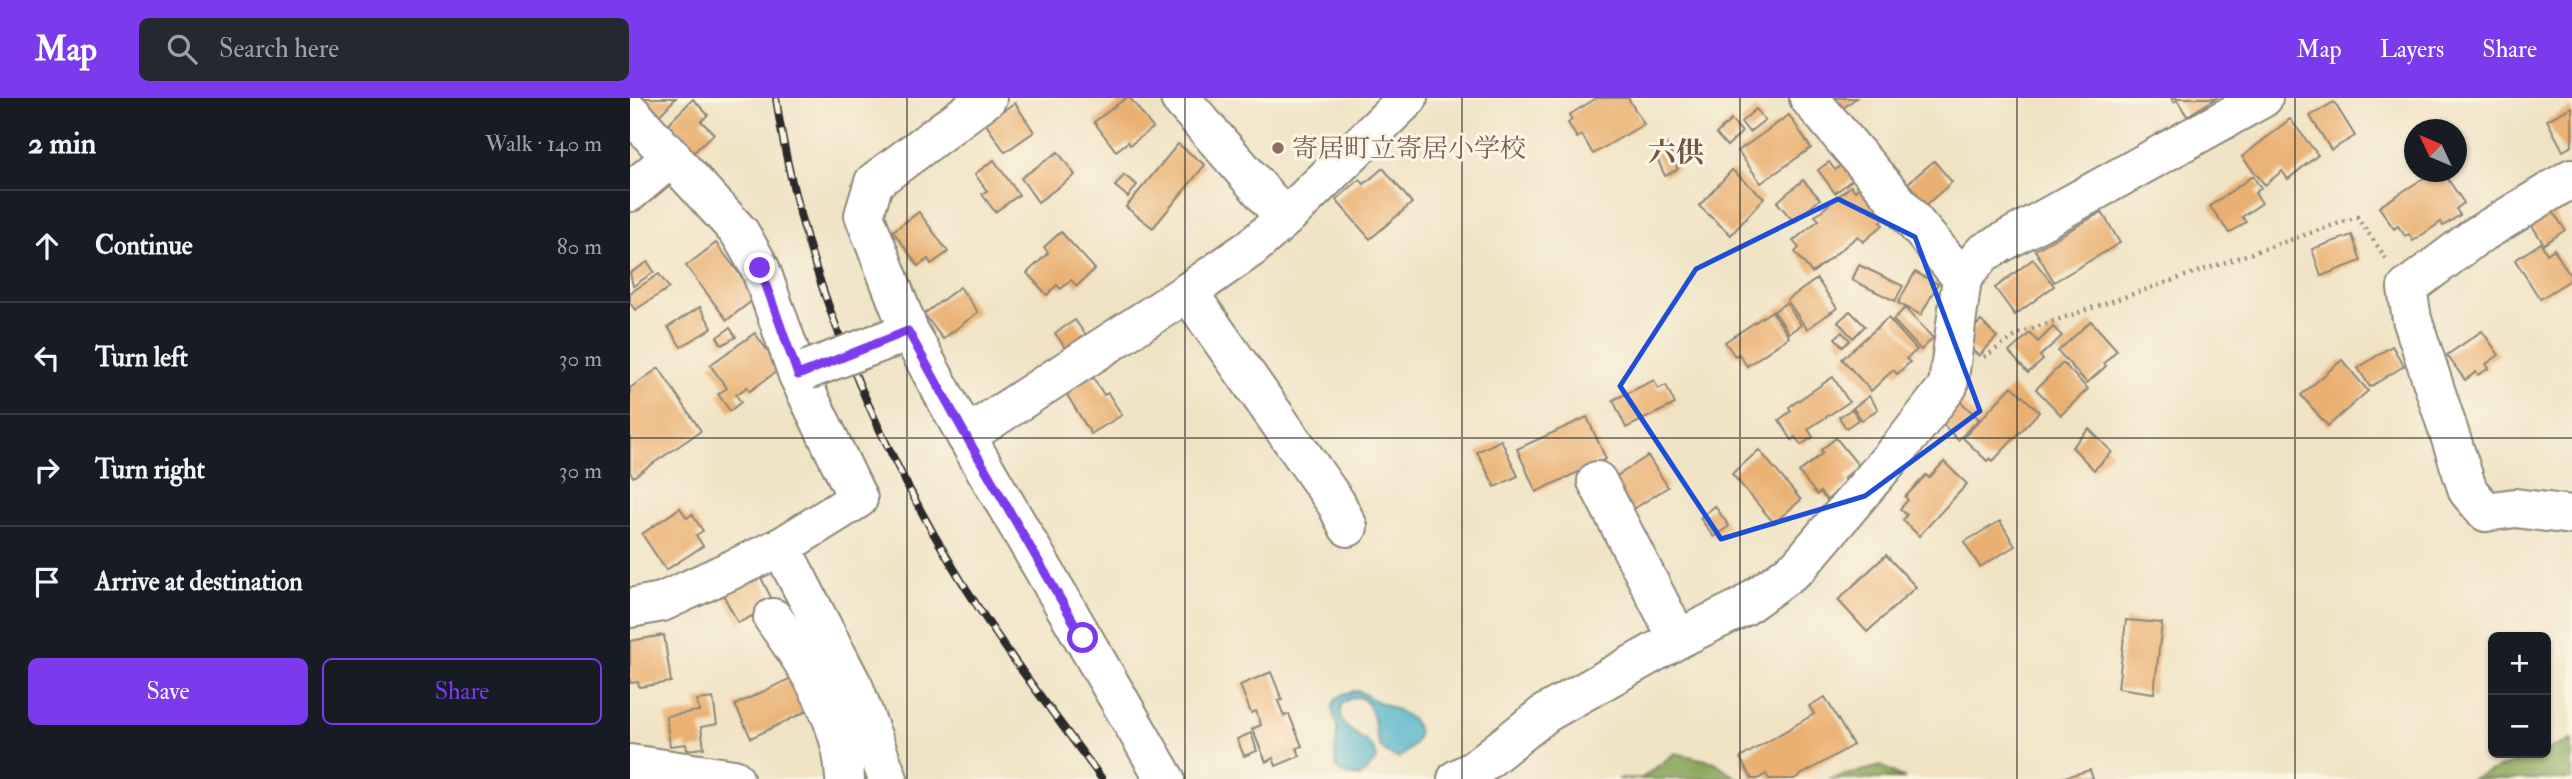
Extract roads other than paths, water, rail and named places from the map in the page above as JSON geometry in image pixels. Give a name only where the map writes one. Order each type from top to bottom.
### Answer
[{"type":"street","points":[[987,98],[874,182],[864,215],[900,335],[966,436],[1165,779]]},
{"type":"street","points":[[1180,98],[1285,218]]},
{"type":"street","points":[[966,436],[1251,248],[1408,98]]},
{"type":"street","points":[[1809,98],[1962,278]]},
{"type":"street","points":[[1457,779],[1474,770],[1546,713],[1678,639],[1743,607],[1798,567],[1948,386],[1962,278],[1983,253],[2263,98]]},
{"type":"street","points":[[630,112],[740,233],[760,268],[858,499],[781,547],[662,603],[630,608]]},
{"type":"street","points":[[630,192],[672,156]]},
{"type":"street","points":[[2572,178],[2475,237],[2407,288],[2412,319],[2468,491],[2486,512],[2515,508],[2572,515]]},
{"type":"street","points":[[1188,292],[1336,503],[1348,527]]},
{"type":"street","points":[[802,372],[900,335]]},
{"type":"street","points":[[1597,481],[1678,639]]},
{"type":"street","points":[[781,547],[854,688],[888,779]]},
{"type":"street","points":[[772,618],[802,658],[827,705],[844,761],[845,779]]},
{"type":"street","points":[[630,764],[734,779]]},
{"type":"water","points":[[1357,691],[1399,711],[1415,723],[1418,730],[1417,739],[1411,748],[1399,758],[1389,754],[1379,743],[1372,713],[1366,702],[1356,697],[1345,702],[1341,705],[1340,715],[1343,723],[1368,743],[1377,759],[1361,776],[1350,776],[1338,769],[1336,762],[1337,727],[1333,706],[1341,696]]},
{"type":"railway","points":[[776,98],[787,159],[820,281],[866,399],[893,457],[970,595],[1102,779]]},
{"type":"place","name":"寄居町立寄居小学校","points":[[1278,148]]},
{"type":"district","name":"六供","points":[[1676,152]]}]
